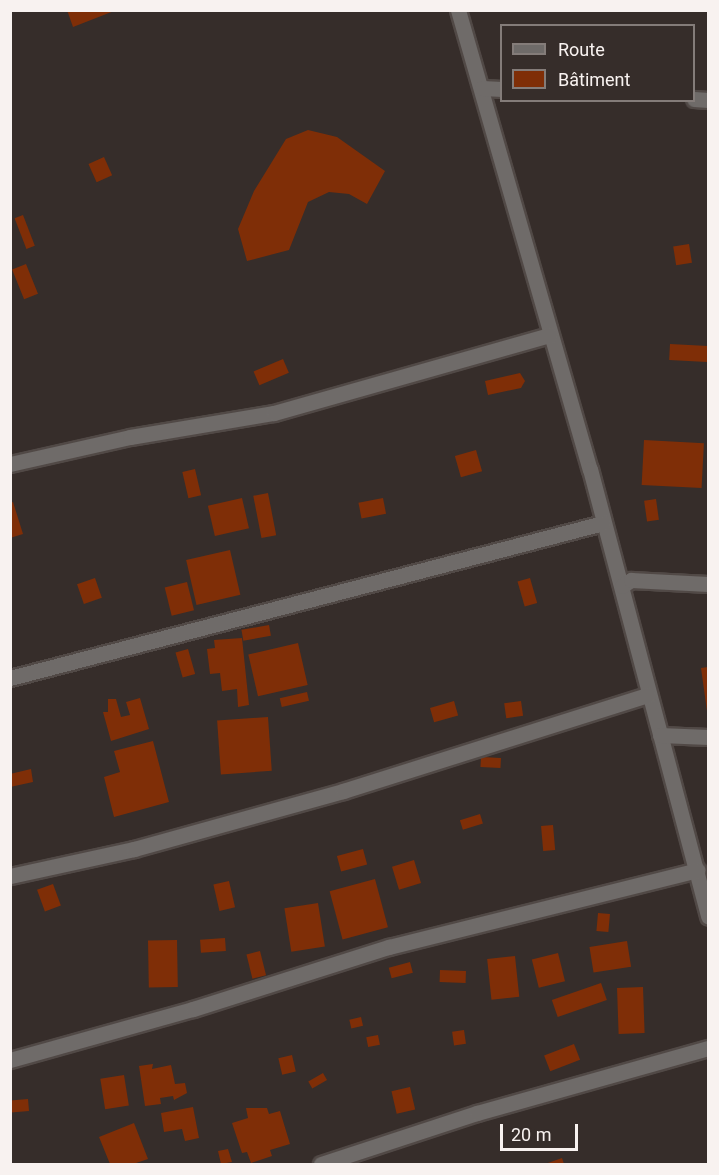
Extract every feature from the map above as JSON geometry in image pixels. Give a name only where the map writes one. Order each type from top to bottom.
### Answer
[{"type":"street","points":[[458,10],[622,586],[648,695],[708,913]]},
{"type":"street","points":[[482,88],[500,89]]},
{"type":"street","points":[[10,464],[129,437],[274,413],[550,335]]},
{"type":"street","points":[[10,678],[603,523]]},
{"type":"street","points":[[622,586],[631,580],[708,584]]},
{"type":"street","points":[[10,876],[134,849],[343,791],[648,695]]},
{"type":"street","points":[[660,735],[708,737]]},
{"type":"street","points":[[10,1060],[193,1010],[389,947],[698,870]]},
{"type":"street","points":[[321,1164],[477,1113],[708,1048]]},
{"type":"building","points":[[67,10],[114,10],[114,11],[73,27]]},
{"type":"building","points":[[308,130],[337,137],[385,171],[367,204],[349,194],[329,192],[308,202],[289,250],[247,261],[238,229],[254,191],[286,139]]},
{"type":"building","points":[[104,157],[112,175],[97,182],[88,164]]},
{"type":"building","points":[[23,215],[35,246],[26,249],[15,218]]},
{"type":"building","points":[[689,244],[692,263],[676,265],[673,247]]},
{"type":"building","points":[[26,264],[38,294],[24,299],[12,270]]},
{"type":"building","points":[[670,344],[708,346],[707,362],[669,360]]},
{"type":"building","points":[[283,359],[289,373],[259,385],[254,372]]},
{"type":"building","points":[[520,373],[525,381],[521,388],[488,395],[485,381]]},
{"type":"building","points":[[644,440],[704,443],[702,488],[642,485]]},
{"type":"building","points":[[476,450],[482,471],[461,477],[455,456]]},
{"type":"building","points":[[195,469],[201,495],[188,498],[182,472]]},
{"type":"building","points":[[268,493],[276,535],[261,538],[253,496]]},
{"type":"building","points":[[242,498],[249,528],[215,536],[208,506]]},
{"type":"building","points":[[383,498],[386,514],[362,518],[358,503]]},
{"type":"building","points":[[656,499],[659,520],[647,521],[644,501]]},
{"type":"building","points":[[13,502],[23,534],[10,538],[10,503]]},
{"type":"building","points":[[230,550],[240,595],[197,605],[186,560]]},
{"type":"building","points":[[95,578],[102,598],[84,604],[77,584]]},
{"type":"building","points":[[530,578],[537,603],[525,607],[518,582]]},
{"type":"building","points":[[187,582],[194,610],[172,616],[165,588]]},
{"type":"building","points":[[269,625],[271,636],[243,641],[241,630]]},
{"type":"building","points":[[242,638],[249,705],[238,707],[237,689],[222,691],[220,673],[210,674],[207,649],[215,648],[214,640]]},
{"type":"building","points":[[298,643],[308,685],[258,696],[248,654]]},
{"type":"building","points":[[188,649],[195,674],[183,678],[176,653]]},
{"type":"building","points":[[708,667],[708,711],[707,711],[701,668]]},
{"type":"building","points":[[307,692],[309,701],[282,707],[280,698]]},
{"type":"building","points":[[140,698],[149,729],[111,741],[103,712],[108,712],[108,699],[116,699],[121,717],[130,715],[126,702]]},
{"type":"building","points":[[454,701],[458,715],[434,722],[430,708]]},
{"type":"building","points":[[521,701],[523,716],[506,718],[504,703]]},
{"type":"building","points":[[268,717],[272,771],[221,774],[217,721]]},
{"type":"building","points":[[153,741],[169,802],[114,817],[104,777],[120,772],[114,751]]},
{"type":"building","points":[[481,757],[501,758],[500,768],[480,767]]},
{"type":"building","points":[[31,769],[33,782],[10,787],[10,774]]},
{"type":"building","points":[[480,814],[483,824],[463,830],[460,820]]},
{"type":"building","points":[[553,825],[555,850],[543,851],[541,826]]},
{"type":"building","points":[[363,849],[367,864],[341,871],[337,856]]},
{"type":"building","points":[[414,860],[421,883],[399,890],[392,867]]},
{"type":"building","points":[[375,879],[388,927],[343,939],[330,891]]},
{"type":"building","points":[[229,881],[235,907],[219,911],[213,885]]},
{"type":"building","points":[[53,884],[61,906],[45,911],[37,890]]},
{"type":"building","points":[[318,903],[325,946],[291,952],[284,908]]},
{"type":"building","points":[[598,913],[610,914],[608,932],[596,931]]},
{"type":"building","points":[[225,938],[226,951],[201,953],[200,940]]},
{"type":"building","points":[[177,940],[178,987],[149,987],[148,941]]},
{"type":"building","points":[[627,941],[631,967],[594,973],[589,947]]},
{"type":"building","points":[[260,951],[266,975],[252,979],[246,954]]},
{"type":"building","points":[[558,953],[565,981],[539,988],[532,960]]},
{"type":"building","points":[[515,956],[519,997],[491,1000],[487,959]]},
{"type":"building","points":[[410,962],[413,973],[392,978],[389,968]]},
{"type":"building","points":[[440,970],[466,971],[466,983],[440,982]]},
{"type":"building","points":[[601,983],[607,1000],[558,1017],[552,1000]]},
{"type":"building","points":[[643,987],[645,1033],[619,1034],[617,988]]},
{"type":"building","points":[[361,1017],[363,1026],[351,1028],[349,1020]]},
{"type":"building","points":[[464,1030],[466,1044],[454,1046],[452,1032]]},
{"type":"building","points":[[378,1035],[380,1045],[368,1047],[366,1037]]},
{"type":"building","points":[[574,1044],[580,1060],[550,1071],[544,1055]]},
{"type":"building","points":[[292,1055],[296,1072],[282,1075],[278,1058]]},
{"type":"building","points":[[153,1064],[152,1069],[171,1065],[175,1084],[185,1083],[187,1093],[174,1100],[173,1096],[160,1098],[161,1104],[145,1106],[139,1066]]},
{"type":"building","points":[[323,1073],[327,1080],[312,1088],[308,1082]]},
{"type":"building","points":[[124,1075],[129,1106],[105,1109],[100,1079]]},
{"type":"building","points":[[410,1087],[415,1109],[397,1114],[391,1091]]},
{"type":"building","points":[[28,1099],[29,1111],[11,1113],[10,1101]]},
{"type":"building","points":[[193,1107],[199,1138],[185,1141],[182,1129],[164,1132],[161,1113]]},
{"type":"building","points":[[246,1108],[267,1108],[269,1114],[280,1111],[290,1144],[270,1150],[272,1156],[251,1163],[247,1152],[242,1153],[232,1123],[248,1118]]},
{"type":"building","points":[[134,1123],[148,1159],[133,1164],[110,1164],[99,1137]]},
{"type":"building","points":[[228,1149],[232,1162],[221,1164],[218,1151]]},
{"type":"building","points":[[562,1158],[564,1164],[545,1164]]}]
